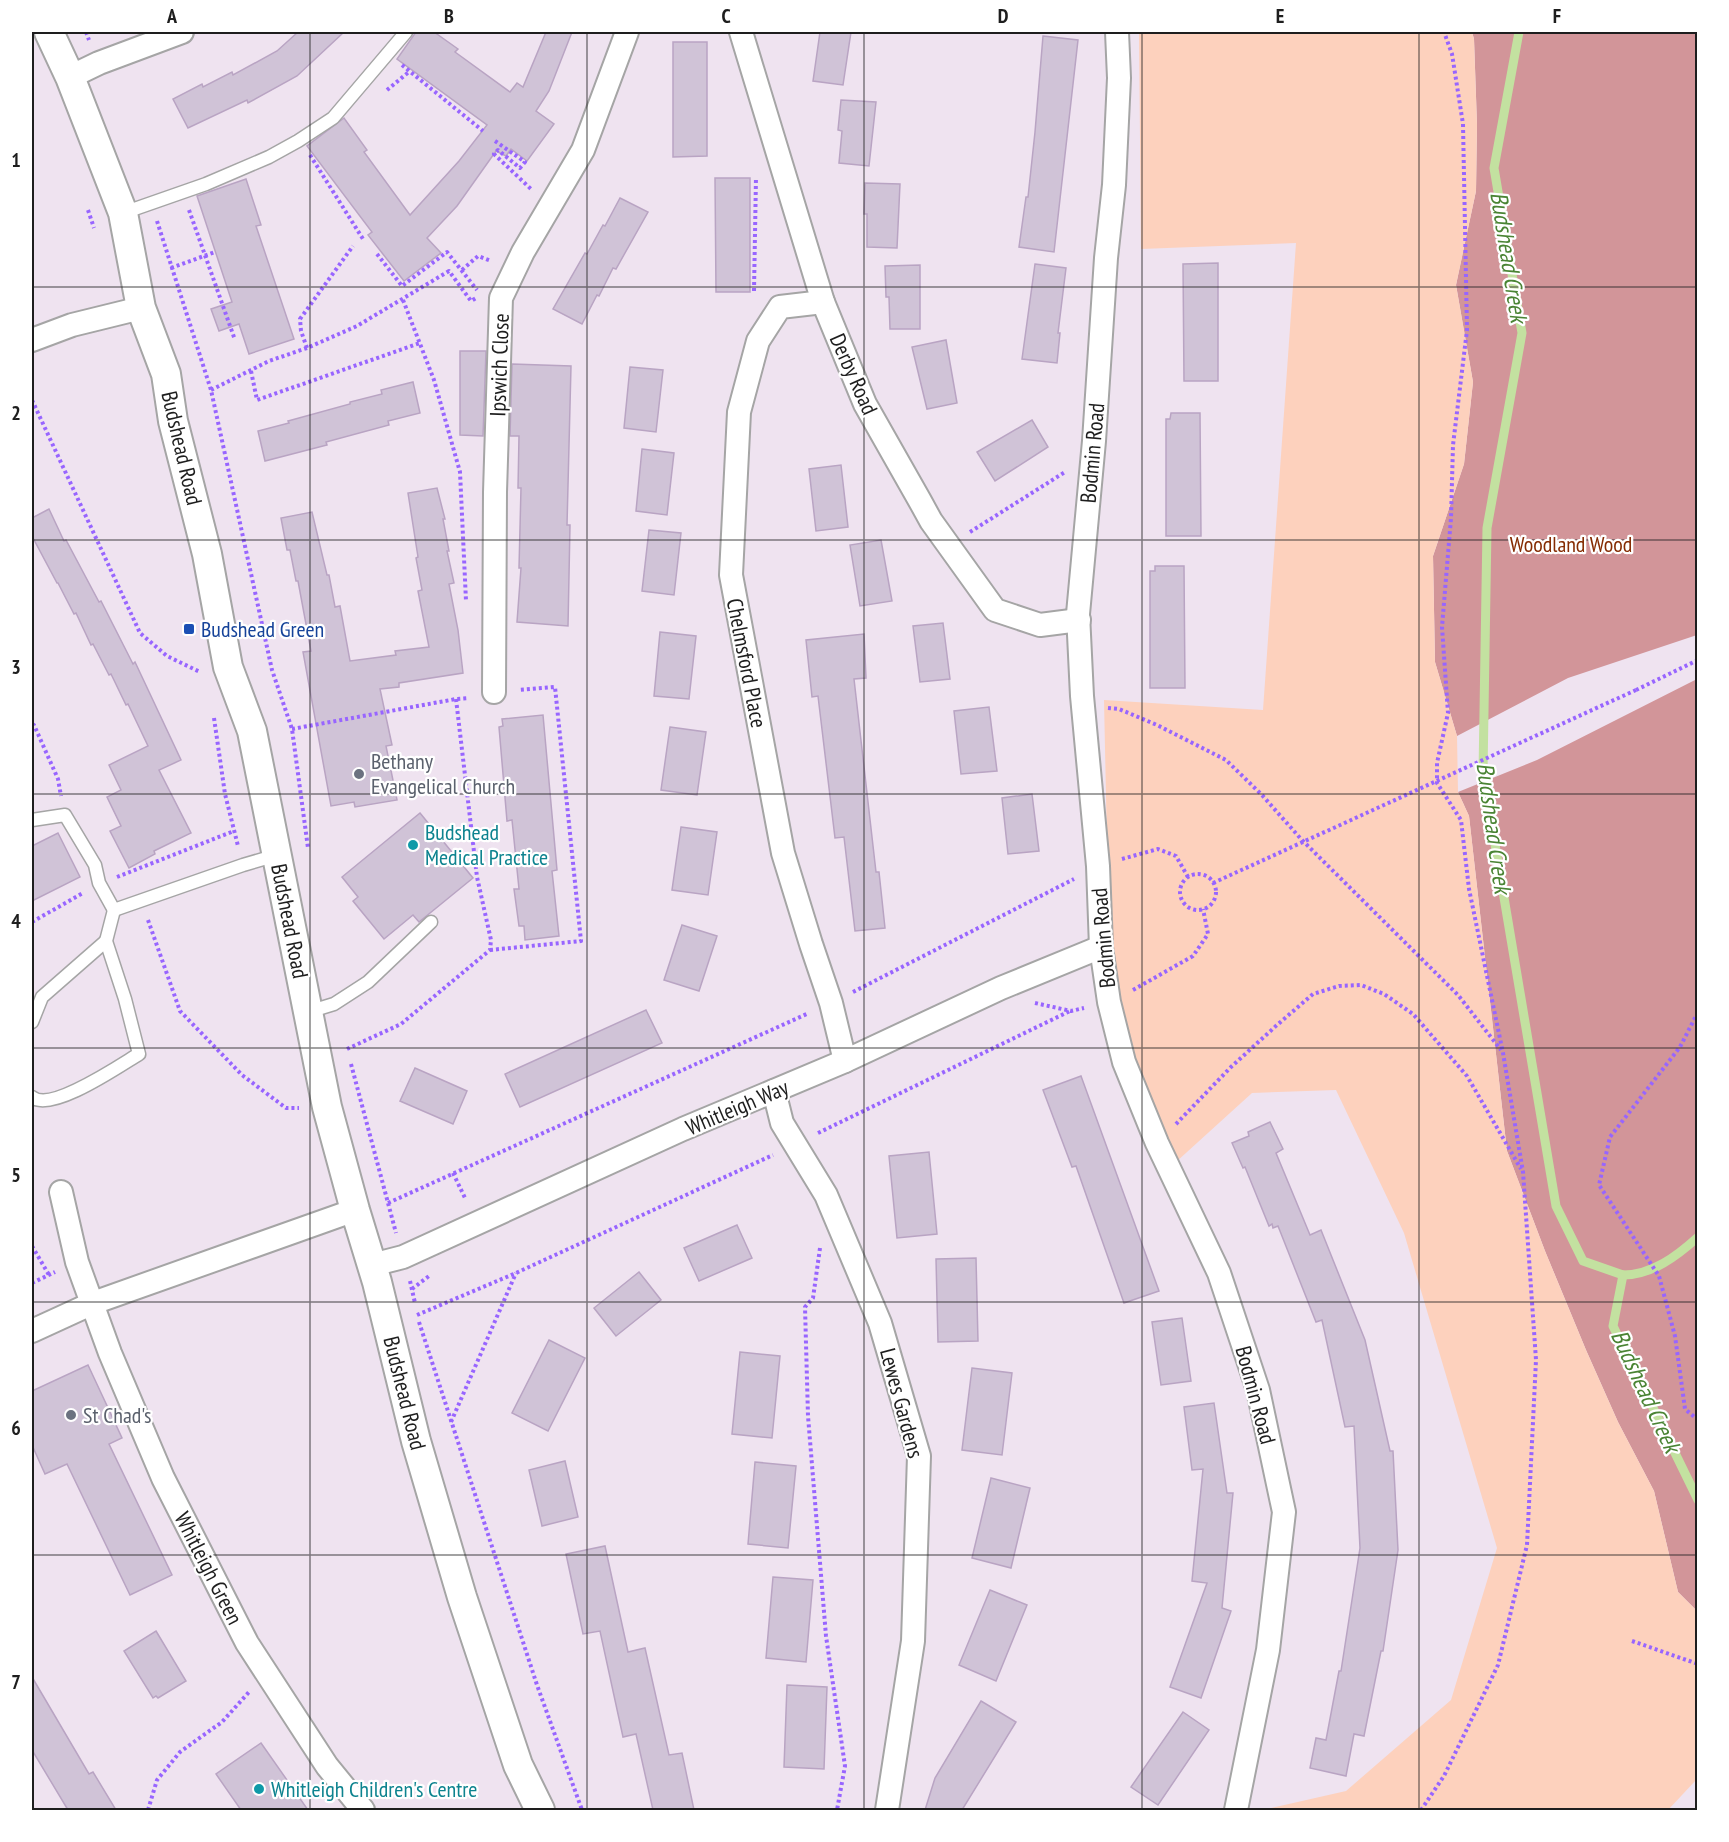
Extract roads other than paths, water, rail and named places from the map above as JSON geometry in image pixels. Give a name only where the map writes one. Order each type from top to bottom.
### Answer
[{"type":"street","name":"Budshead Road","points":[[49,32],[70,78],[123,213],[141,308],[166,374],[173,421],[207,554],[228,667],[252,731],[277,855],[321,1008],[327,1107],[398,1360],[416,1441],[462,1597],[518,1765],[540,1810]]},
{"type":"street","points":[[70,78],[99,63],[182,32]]},
{"type":"street","name":"Ipswich Close","points":[[494,692],[501,298],[523,252],[583,150],[627,32]]},
{"type":"street","name":"Derby Road","points":[[741,32],[823,302],[865,404],[931,521],[995,610],[1040,626],[1078,620]]},
{"type":"street","name":"Bodmin Road","points":[[1118,32],[1119,78],[1114,185],[1106,258],[1093,455],[1078,620],[1082,703],[1098,866],[1101,947],[1109,1002],[1124,1062],[1157,1143],[1219,1273],[1258,1390],[1284,1512],[1268,1650],[1236,1810]]},
{"type":"street","name":"Chelmsford Place","points":[[823,302],[780,307],[758,341],[739,412],[731,575],[783,853],[810,944],[831,1003],[845,1060]]},
{"type":"street","points":[[32,340],[72,325],[141,308]]},
{"type":"street","name":"Whitleigh Way","points":[[372,1265],[403,1257],[1001,988],[1101,947]]},
{"type":"street","name":"Lewes Gardens","points":[[774,1091],[782,1123],[826,1195],[880,1323],[919,1456],[913,1641],[887,1810]]},
{"type":"street","name":"Whitleigh Green","points":[[62,1192],[77,1262],[110,1353],[163,1478],[247,1643],[327,1767],[363,1810]]},
{"type":"street","points":[[32,1331],[93,1303],[355,1210]]},
{"type":"lane","points":[[123,213],[206,184],[298,141],[333,118],[406,32]]},
{"type":"lane","points":[[32,820],[65,815],[95,865],[99,883],[114,910],[106,941],[125,999],[139,1054],[89,1084],[47,1101],[34,1100],[32,1097]]},
{"type":"lane","points":[[114,910],[277,855]]},
{"type":"lane","points":[[321,1008],[368,982],[431,922]]},
{"type":"lane","points":[[32,1022],[42,997],[106,941]]},
{"type":"waterway","name":"Budshead Creek","points":[[1519,32],[1494,168],[1522,333],[1487,528],[1483,773],[1556,1206],[1583,1261],[1623,1275],[1613,1326],[1698,1500]]},
{"type":"waterway","points":[[1623,1275],[1644,1272],[1664,1263],[1698,1237]]},
{"type":"place","name":"Budshead Green","points":[[189,629]]},
{"type":"place","name":"Bethany Evangelical Church","points":[[359,774]]},
{"type":"place","name":"Budshead Medical Practice","points":[[413,845]]},
{"type":"place","name":"St Chad's","points":[[71,1415]]},
{"type":"place","name":"Whitleigh Children's Centre","points":[[259,1789]]},
{"type":"park label","name":"Woodland Wood","points":[[1571,544]]}]
